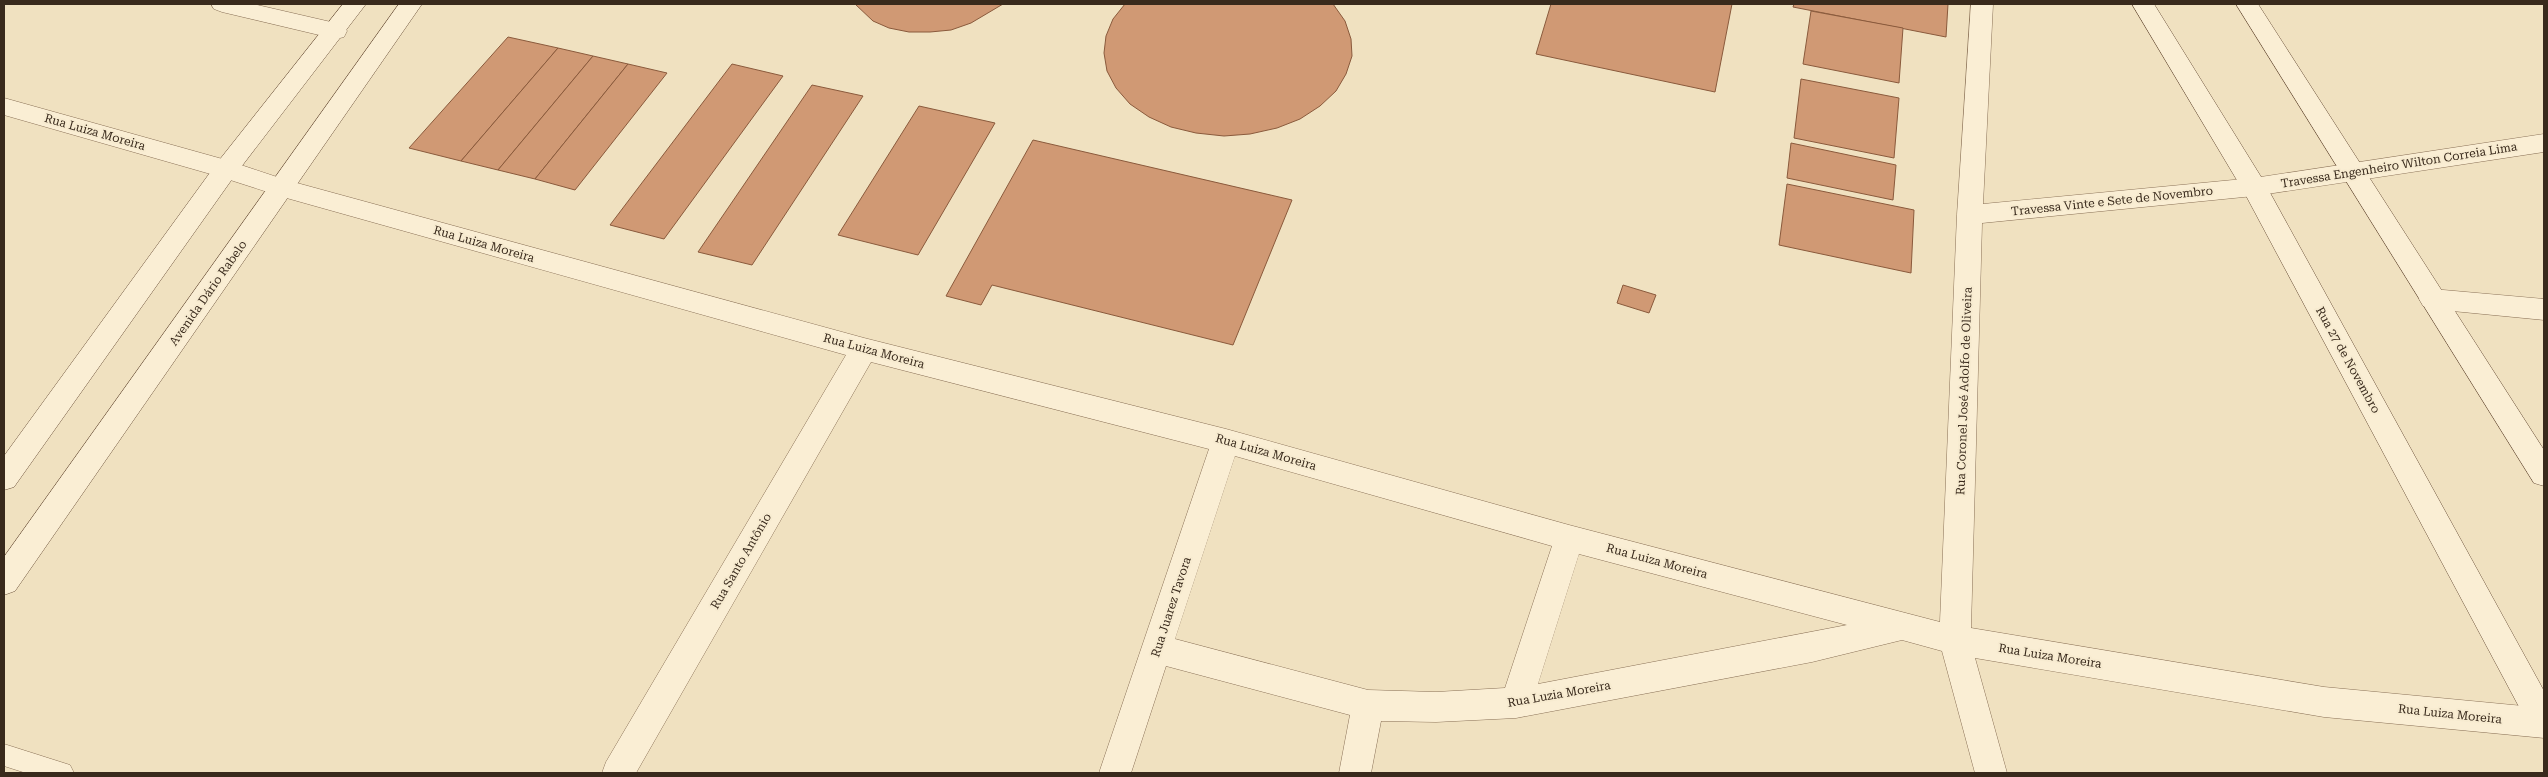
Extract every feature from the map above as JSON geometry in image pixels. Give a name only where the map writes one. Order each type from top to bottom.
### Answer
[{"type":"street","points":[[222,4],[336,31]]},
{"type":"street","points":[[4,478],[226,169],[336,31],[355,4]]},
{"type":"street","name":"Avenida Dário Rabelo","points":[[4,581],[411,4]]},
{"type":"street","name":"Rua Coronel José Adolfo de Oliveira","points":[[1982,4],[1970,215],[1955,640],[1991,773]]},
{"type":"street","name":"Rua 27 de Novembro","points":[[2143,4],[2254,187],[2544,723]]},
{"type":"street","points":[[2247,4],[2544,474]]},
{"type":"street","name":"Rua Luiza Moreira","points":[[4,106],[226,169],[283,188],[864,349],[1226,441],[1569,538],[1955,640],[2324,702],[2544,723]]},
{"type":"street","name":"Travessa Engenheiro Wilton Correia Lima","points":[[2254,187],[2544,143]]},
{"type":"street","name":"Travessa Vinte e Sete de Novembro","points":[[1970,215],[2254,187]]},
{"type":"street","points":[[2432,299],[2544,310]]},
{"type":"street","name":"Rua Santo Antônio","points":[[618,773],[864,349]]},
{"type":"street","name":"Rua Juarez Tavora","points":[[1115,773],[1226,441]]},
{"type":"street","points":[[1516,703],[1569,538]]},
{"type":"street","name":"Rua Luzia Moreira","points":[[1158,649],[1368,706],[1436,708],[1516,703],[1812,648],[1903,626]]},
{"type":"street","points":[[1355,773],[1368,706]]},
{"type":"lane","points":[[4,755],[62,773]]},
{"type":"building","points":[[855,4],[1003,4],[971,23],[951,30],[909,32],[889,28],[873,21]]},
{"type":"building","points":[[1125,4],[1333,4],[1345,21],[1351,39],[1352,56],[1346,74],[1336,91],[1320,106],[1300,119],[1277,128],[1250,134],[1224,136],[1196,133],[1171,127],[1149,117],[1130,104],[1116,88],[1107,71],[1104,53],[1106,36],[1113,19]]},
{"type":"building","points":[[1551,4],[1732,4],[1715,92],[1536,54]]},
{"type":"building","points":[[1794,4],[1948,4],[1946,37],[1793,7]]},
{"type":"building","points":[[1811,11],[1903,28],[1899,83],[1803,64]]},
{"type":"building","points":[[508,37],[558,48],[461,161],[409,148]]},
{"type":"building","points":[[558,48],[593,56],[498,170],[461,161]]},
{"type":"building","points":[[593,56],[628,64],[535,179],[498,170]]},
{"type":"building","points":[[628,64],[667,73],[575,190],[535,179]]},
{"type":"building","points":[[732,64],[783,76],[664,239],[610,225]]},
{"type":"building","points":[[1801,79],[1899,98],[1894,158],[1794,138]]},
{"type":"building","points":[[812,85],[863,96],[752,265],[698,252]]},
{"type":"building","points":[[919,106],[995,123],[918,255],[838,235]]},
{"type":"building","points":[[1033,140],[1292,200],[1233,345],[992,285],[981,305],[946,296]]},
{"type":"building","points":[[1791,143],[1896,165],[1893,200],[1787,178]]},
{"type":"building","points":[[1787,184],[1914,210],[1911,273],[1779,245]]},
{"type":"building","points":[[1623,285],[1656,295],[1649,313],[1617,303]]}]
